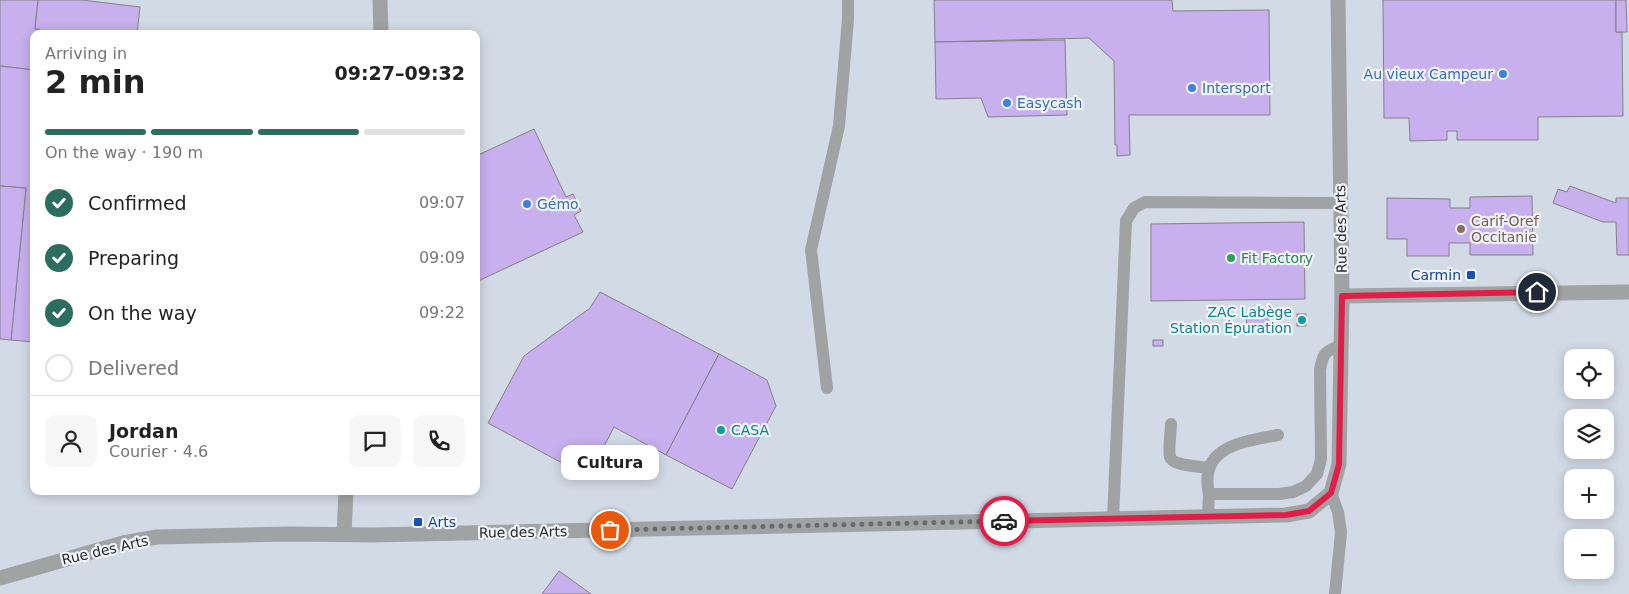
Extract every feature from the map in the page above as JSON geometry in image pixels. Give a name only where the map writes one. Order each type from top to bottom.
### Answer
[{"type":"street","points":[[380,0],[381,30]]},
{"type":"street","name":"Rue des Arts","points":[[0,578],[114,545],[157,537],[373,535],[1113,519],[1286,515],[1309,511],[1331,493],[1339,464],[1342,296],[1338,0]]},
{"type":"street","points":[[1342,296],[1629,292]]},
{"type":"street","points":[[344,534],[346,495]]},
{"type":"lane","points":[[827,388],[811,250],[839,126],[848,0]]},
{"type":"lane","points":[[1113,519],[1126,221],[1134,208],[1145,202],[1341,203]]},
{"type":"lane","points":[[1209,494],[1279,494],[1294,492],[1306,486],[1317,474],[1321,459],[1320,370],[1322,356],[1341,345]]},
{"type":"lane","points":[[1171,424],[1170,457],[1174,462],[1208,468]]},
{"type":"lane","points":[[1208,516],[1208,468],[1216,455],[1238,443],[1278,435]]},
{"type":"lane","points":[[1331,493],[1338,512],[1341,532],[1335,594]]},
{"type":"shaded area","points":[[0,0],[1629,0],[1629,594],[0,594]]},
{"type":"building","points":[[0,0],[38,0],[35,29],[39,30],[30,30],[30,70],[0,66]]},
{"type":"building","points":[[38,0],[82,0],[140,7],[137,30],[35,29]]},
{"type":"building","name":"Intersport","points":[[934,0],[1172,0],[1173,11],[1269,10],[1270,115],[1129,115],[1130,155],[1117,156],[1117,145],[1115,145],[1114,61],[1089,38],[935,42]]},
{"type":"building","name":"Au vieux Campeur","points":[[1383,0],[1616,0],[1616,32],[1622,32],[1623,116],[1538,117],[1538,140],[1457,140],[1457,131],[1447,131],[1447,140],[1410,141],[1409,118],[1384,118]]},
{"type":"building","points":[[1616,0],[1626,0],[1627,32],[1616,32]]},
{"type":"building","points":[[1065,40],[1067,115],[988,117],[981,98],[936,99],[935,42]]},
{"type":"building","points":[[0,66],[30,70],[30,342],[11,340],[26,188],[0,186]]},
{"type":"building","name":"Gémo","points":[[534,129],[566,197],[573,194],[581,211],[574,215],[583,232],[480,280],[480,154]]},
{"type":"building","points":[[0,186],[26,188],[11,340],[0,339]]},
{"type":"building","points":[[1570,186],[1616,203],[1616,198],[1629,198],[1629,255],[1617,255],[1616,222],[1603,222],[1553,203],[1558,189],[1567,192]]},
{"type":"building","points":[[1532,196],[1533,255],[1470,255],[1470,243],[1449,243],[1449,256],[1407,256],[1407,239],[1387,239],[1387,198],[1450,199],[1450,208],[1470,208],[1470,197]]},
{"type":"building","points":[[1304,222],[1305,299],[1151,301],[1151,224]]},
{"type":"building","points":[[600,292],[719,354],[666,455],[614,427],[588,477],[488,423],[524,356],[590,308]]},
{"type":"building","points":[[1268,314],[1268,328],[1247,328],[1246,315]]},
{"type":"building","name":"ZAC Labège Station Épuration","points":[[1297,314],[1306,314],[1306,326],[1297,326]]},
{"type":"building","points":[[1153,340],[1163,340],[1163,346],[1153,346]]},
{"type":"building","name":"CASA","points":[[719,354],[767,380],[776,406],[732,489],[666,455]]},
{"type":"building","points":[[559,571],[591,594],[542,594]]},
{"type":"way so far","points":[[610,530],[1004,521]]},
{"type":"place","name":"Au vieux Campeur","points":[[1503,74]]},
{"type":"place","name":"Intersport","points":[[1192,88]]},
{"type":"place","name":"Easycash","points":[[1007,103]]},
{"type":"place","name":"Gémo","points":[[527,204]]},
{"type":"place","name":"Carif-Oref Occitanie","points":[[1461,229]]},
{"type":"place","name":"Fit Factory","points":[[1231,258]]},
{"type":"place","name":"Carmin","points":[[1471,275]]},
{"type":"place","name":"ZAC Labège Station Épuration","points":[[1302,320]]},
{"type":"place","name":"CASA","points":[[721,430]]},
{"type":"place","name":"Arts","points":[[418,522]]},
{"type":"place","name":"Cultura","points":[[610,530]]},
{"type":"route","points":[[1004,521],[1286,515],[1309,511],[1331,493],[1339,464],[1342,296],[1537,292]]}]
